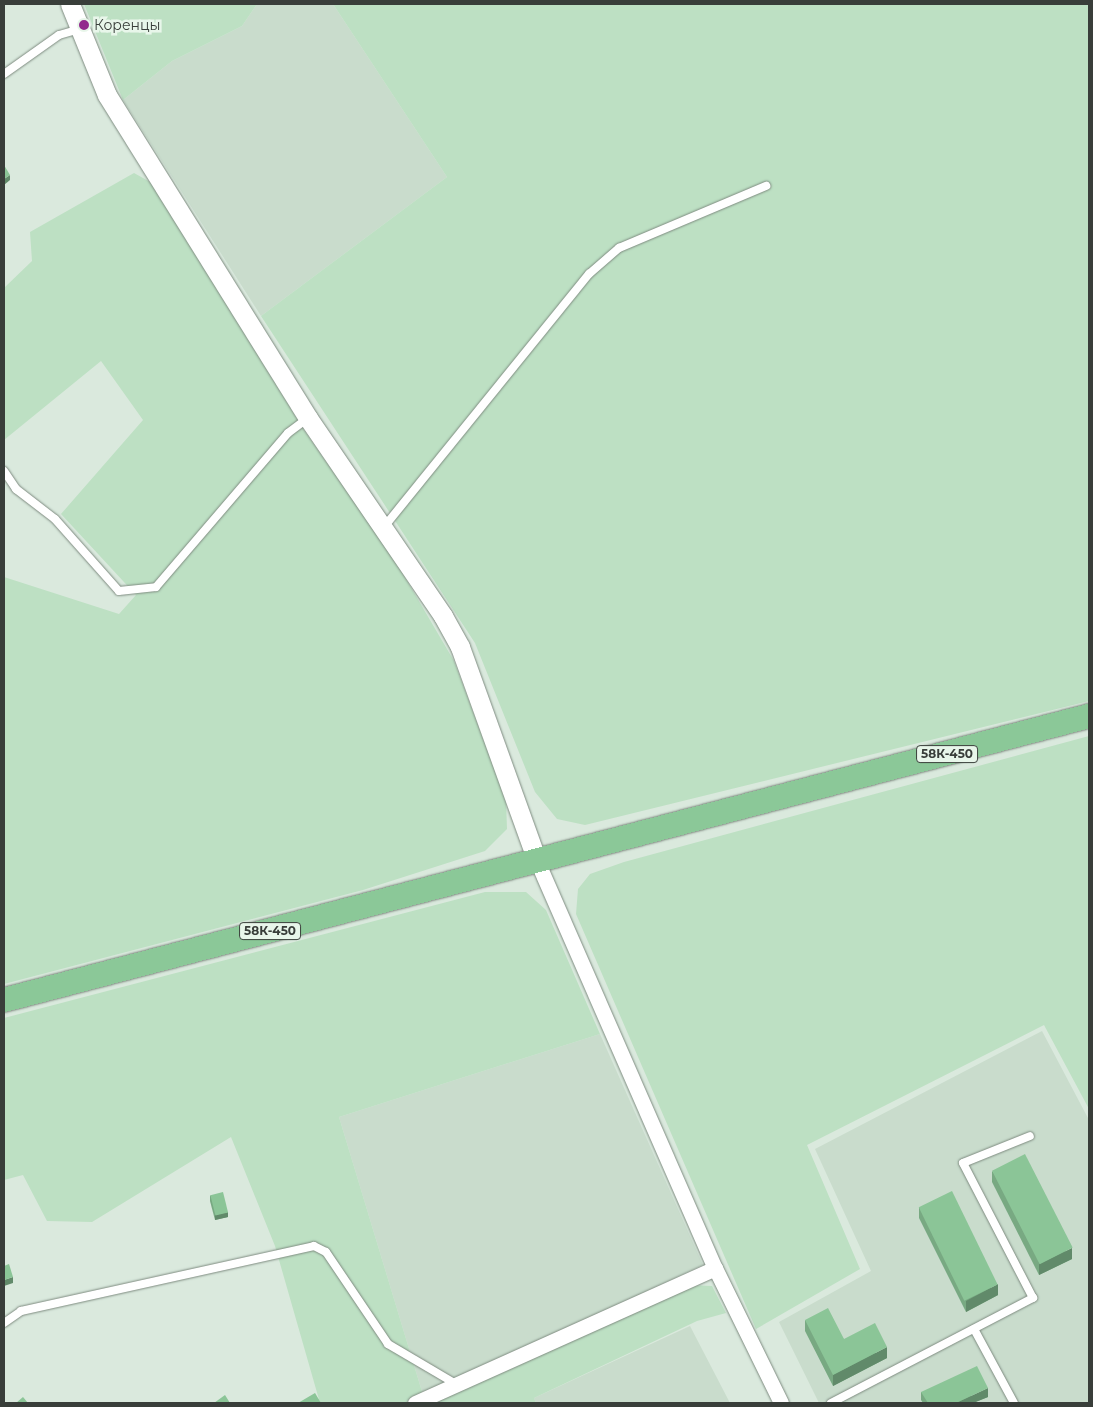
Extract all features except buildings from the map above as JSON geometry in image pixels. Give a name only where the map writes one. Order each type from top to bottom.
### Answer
[{"type":"highway","name":"58К-450","points":[[4,1000],[805,792],[1089,716]]},
{"type":"street","points":[[70,4],[77,30],[107,95],[308,418],[384,527],[460,647],[537,862],[715,1268],[782,1403]]},
{"type":"street","points":[[415,1403],[715,1268]]},
{"type":"lane","points":[[4,74],[39,47],[77,30]]},
{"type":"lane","points":[[384,527],[589,274],[619,248],[766,186]]},
{"type":"lane","points":[[4,471],[16,489],[56,519],[120,591],[156,588],[288,433],[308,418]]},
{"type":"lane","points":[[831,1403],[1033,1298],[963,1163],[1030,1136]]},
{"type":"lane","points":[[4,1323],[22,1311],[314,1246],[326,1252],[388,1344],[456,1384]]},
{"type":"lane","points":[[974,1329],[1014,1403]]},
{"type":"shaded area","points":[[257,4],[333,4],[447,177],[261,316],[123,100],[172,61],[242,26]]},
{"type":"shaded area","points":[[1042,1031],[1089,1120],[1089,1403],[819,1403],[779,1322],[871,1271],[815,1149]]},
{"type":"shaded area","points":[[600,1034],[703,1265],[423,1395],[339,1117]]},
{"type":"shaded area","points":[[690,1326],[730,1403],[536,1403],[534,1398]]},
{"type":"green space","points":[[84,4],[257,4],[242,26],[172,61],[123,100]]},
{"type":"green space","points":[[333,4],[1089,4],[1089,701],[585,825],[557,819],[535,792],[475,643],[261,316],[447,177]]},
{"type":"green space","points":[[134,173],[152,183],[304,430],[396,562],[454,661],[506,800],[507,829],[485,851],[363,890],[4,984],[4,577],[119,614],[136,595],[61,514],[143,420],[101,361],[4,440],[4,288],[32,261],[30,232]]},
{"type":"green space","points":[[1089,736],[1089,1109],[1044,1025],[807,1145],[860,1269],[756,1329],[576,914],[578,889],[590,874],[624,862]]},
{"type":"green space","points":[[485,892],[526,892],[546,910],[600,1034],[339,1117],[423,1395],[404,1403],[320,1403],[275,1246],[231,1137],[92,1222],[47,1221],[23,1175],[4,1180],[4,1018]]},
{"type":"green space","points":[[688,1285],[712,1286],[726,1313],[697,1321],[534,1398],[536,1403],[434,1403]]},
{"type":"place","name":"Коренцы","points":[[84,25]]}]
